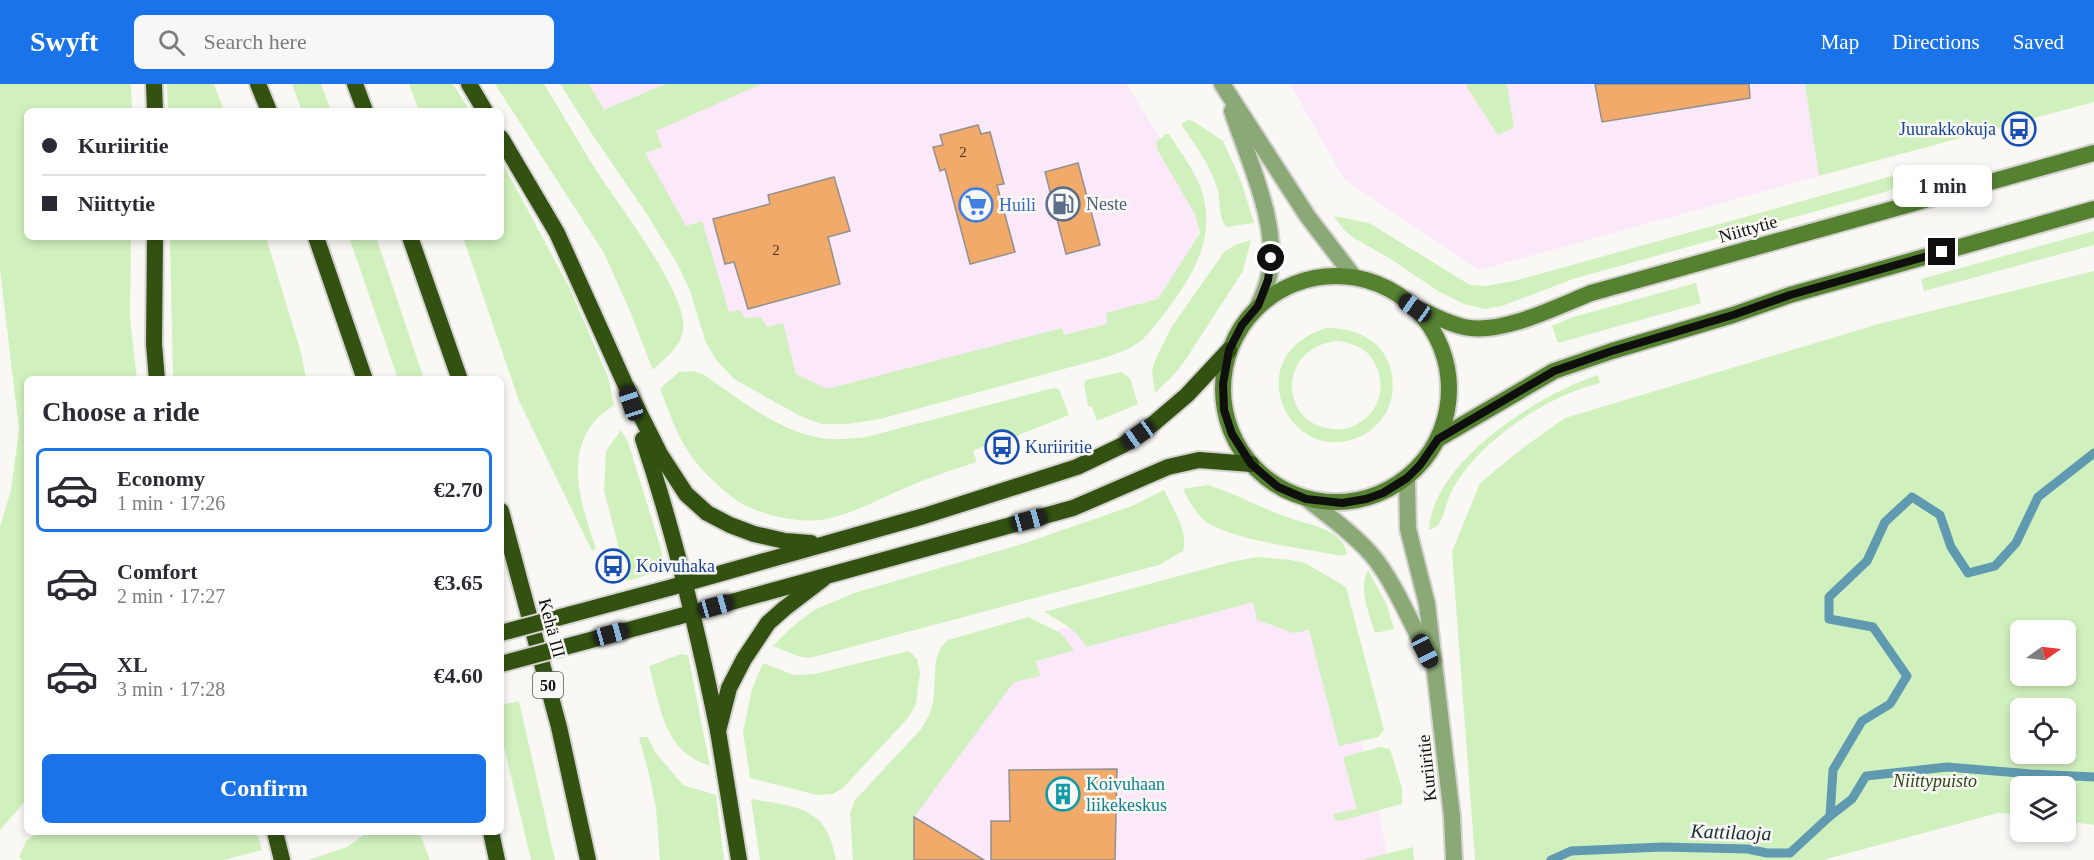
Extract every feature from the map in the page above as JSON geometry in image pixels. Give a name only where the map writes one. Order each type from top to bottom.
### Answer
[{"type":"highway","points":[[154,84],[155,108]]},
{"type":"highway","points":[[258,84],[268,108]]},
{"type":"highway","points":[[355,84],[364,108]]},
{"type":"highway","points":[[469,84],[483,108]]},
{"type":"highway","points":[[504,143],[557,233],[625,384],[660,454],[686,494],[707,513],[754,534],[785,541],[821,544]]},
{"type":"highway","points":[[155,240],[153,344],[157,376]]},
{"type":"highway","points":[[317,240],[364,376]]},
{"type":"highway","points":[[411,240],[459,376]]},
{"type":"highway","points":[[504,632],[686,584],[924,516],[1066,470],[1123,446],[1153,424],[1187,395],[1229,350]]},
{"type":"highway","points":[[625,384],[668,517],[686,584],[685,615],[718,731],[739,860]]},
{"type":"highway","points":[[504,663],[1073,508],[1168,467],[1199,460],[1251,464]]},
{"type":"highway","name":"Kehä III","points":[[504,523],[559,727],[588,860]]},
{"type":"highway","points":[[718,731],[729,688],[744,659],[768,623],[831,574]]},
{"type":"highway","points":[[492,835],[497,860]]},
{"type":"highway","points":[[276,836],[282,860]]},
{"type":"main road","name":"Niittytie","points":[[1415,308],[1465,327],[1489,328],[1516,322],[1591,293],[2094,153]]},
{"type":"main road","points":[[1438,439],[1554,371],[1790,295],[2094,209]]},
{"type":"main road","points":[[1317,277],[1354,277],[1386,287],[1415,308],[1438,340],[1446,359],[1449,380],[1446,420],[1438,439],[1420,465],[1407,478],[1383,493],[1366,499],[1342,503],[1306,499],[1278,487],[1251,464],[1232,434],[1224,410],[1223,384],[1229,350],[1242,325],[1258,306],[1286,287],[1317,277]]},
{"type":"street","points":[[1223,87],[1308,217],[1354,277]]},
{"type":"street","points":[[1223,87],[1269,227],[1271,258],[1268,280],[1258,306]]},
{"type":"street","name":"Kuriiritie","points":[[1407,478],[1408,529],[1427,604],[1452,816],[1454,860]]},
{"type":"street","name":"Kuriiritie","points":[[1306,499],[1340,524],[1372,555],[1394,589],[1436,672]]},
{"type":"shaded area","points":[[585,84],[1126,84],[1187,180],[1200,217],[1197,237],[1149,321],[818,409],[724,324]]},
{"type":"shaded area","points":[[1290,84],[1805,84],[1819,176],[1479,270],[1344,179]]},
{"type":"shaded area","points":[[1254,577],[1326,613],[1375,792],[1388,860],[889,860],[889,813],[1018,640]]},
{"type":"green space","points":[[0,84],[131,84],[132,108],[24,108],[24,240],[131,240],[130,318],[137,376],[24,376],[24,802],[0,830],[0,527],[11,490],[19,430],[0,269]]},
{"type":"green space","points":[[167,84],[214,84],[223,108],[168,108]]},
{"type":"green space","points":[[292,84],[321,84],[330,108],[301,108]]},
{"type":"green space","points":[[409,84],[453,84],[468,108],[418,108]]},
{"type":"green space","points":[[495,84],[544,84],[594,167],[649,247],[663,272],[682,315],[683,331],[675,348],[653,370],[604,253]]},
{"type":"green space","points":[[560,84],[589,84],[604,110],[665,84],[761,84],[656,131],[662,147],[645,153],[686,226],[702,221],[729,312],[740,310],[745,318],[761,317],[767,327],[783,323],[796,374],[827,389],[1062,328],[1064,335],[1107,324],[1106,313],[1158,299],[1200,233],[1195,214],[1158,151],[1156,142],[1166,134],[1169,134],[1190,165],[1202,190],[1206,215],[1203,246],[1191,274],[1165,313],[1138,343],[1127,349],[1108,357],[880,419],[848,424],[821,424],[800,416],[734,379],[717,361],[706,343],[690,291],[678,265]]},
{"type":"green space","points":[[1465,84],[1507,84],[1514,127],[1498,135]]},
{"type":"green space","points":[[1805,84],[2094,84],[2094,102],[1819,176]]},
{"type":"green space","points":[[1188,120],[1223,141],[1241,181],[1254,223],[1226,227],[1222,218],[1218,191],[1211,173],[1181,124]]},
{"type":"green space","points":[[504,166],[569,287],[608,377],[614,405],[595,420],[584,438],[579,453],[579,485],[596,549],[592,551],[519,401],[464,240],[504,240]]},
{"type":"green space","points":[[1921,168],[1925,176],[1885,192],[1573,279],[1502,306],[1485,309],[1464,304],[1438,291],[1354,238],[1344,230],[1334,216],[1369,223],[1470,285],[1486,286],[1514,281]]},
{"type":"green space","points":[[2094,231],[2094,245],[1924,291],[1921,279]]},
{"type":"green space","points":[[170,240],[267,240],[302,356],[305,376],[173,376]]},
{"type":"green space","points":[[350,240],[377,240],[423,376],[397,376]]},
{"type":"green space","points":[[1251,240],[1243,271],[1184,362],[1155,393],[1152,370],[1171,328],[1224,252],[1235,245]]},
{"type":"green space","name":"Niittypuisto","points":[[2094,271],[2094,825],[2076,822],[2076,776],[2010,776],[2010,814],[1998,813],[1823,860],[1475,860],[1452,552],[1480,483],[1524,447],[1565,418],[1882,323]]},
{"type":"green space","points":[[1696,283],[1701,303],[1558,343],[1552,326],[1573,317]]},
{"type":"green space","points":[[1326,328],[1354,332],[1366,337],[1376,345],[1390,366],[1393,379],[1389,407],[1375,427],[1365,434],[1339,442],[1315,438],[1296,426],[1284,407],[1279,385],[1283,362],[1298,343]],"holes":[[[1339,341],[1353,344],[1371,357],[1379,373],[1380,390],[1375,407],[1366,418],[1349,428],[1333,429],[1315,424],[1302,414],[1294,400],[1292,385],[1296,369],[1304,356],[1319,346]]]},
{"type":"green space","points":[[693,371],[703,374],[743,402],[786,427],[828,439],[866,437],[1053,388],[1059,389],[1069,415],[1009,439],[1008,434],[989,441],[990,444],[973,451],[977,462],[946,472],[858,509],[828,519],[799,520],[764,513],[736,500],[716,484],[683,444],[660,389],[679,372]]},
{"type":"green space","points":[[1121,372],[1130,378],[1138,404],[1097,421],[1092,407],[1088,406],[1084,384],[1086,380]]},
{"type":"green space","points":[[1598,375],[1600,383],[1582,388],[1543,406],[1490,444],[1463,473],[1450,494],[1440,522],[1429,530],[1435,505],[1448,480],[1468,456],[1519,414],[1574,384]]},
{"type":"green space","points":[[621,430],[628,442],[661,549],[665,570],[627,581],[604,490],[606,451]]},
{"type":"green space","points":[[1208,485],[1325,530],[1338,538],[1345,546],[1347,553],[1342,556],[1283,546],[1246,538],[1215,527],[1198,513],[1183,489]]},
{"type":"green space","points":[[1164,490],[1182,528],[1184,544],[1183,551],[1159,565],[810,658],[797,656],[773,646],[814,610],[854,593],[1022,544],[1132,506]]},
{"type":"green space","points":[[1257,557],[1305,563],[1346,587],[1384,730],[1378,737],[1339,746],[1309,630],[1294,633],[1257,620],[1253,602],[1086,647],[1073,631],[1044,612],[1231,562]]},
{"type":"green space","points":[[1368,570],[1387,605],[1394,629],[1375,633],[1364,593]]},
{"type":"green space","points":[[1028,617],[1061,633],[1074,650],[1036,661],[1040,676],[1014,682],[914,817],[914,860],[853,860],[850,813],[855,800],[922,728],[932,706],[936,660],[942,646],[948,640]]},
{"type":"green space","points":[[909,651],[917,659],[920,673],[916,704],[908,718],[843,788],[833,794],[817,795],[750,778],[743,732],[752,689],[763,663],[794,675],[814,674]]},
{"type":"green space","points":[[681,654],[688,655],[710,766],[694,759],[673,739],[666,726],[657,697],[649,666]]},
{"type":"green space","points":[[519,701],[555,860],[531,860],[504,747],[504,704]]},
{"type":"green space","points":[[639,737],[648,737],[655,752],[683,785],[716,795],[724,860],[660,860],[656,808]]},
{"type":"green space","points":[[1380,747],[1390,749],[1402,788],[1402,804],[1339,821],[1335,820],[1333,814],[1357,809],[1343,757]]},
{"type":"green space","points":[[751,799],[796,808],[817,819],[832,842],[836,860],[760,860]]},
{"type":"green space","points":[[34,835],[258,835],[262,850],[224,860],[23,860],[19,857],[26,841]]},
{"type":"green space","points":[[364,835],[420,835],[430,860],[308,860],[347,847]]},
{"type":"green space","points":[[1413,847],[1414,860],[1363,860]]},
{"type":"building","points":[[1595,84],[1749,84],[1750,98],[1602,122]]},
{"type":"building","points":[[978,125],[981,134],[990,132],[1004,184],[997,185],[1015,252],[970,264],[945,169],[940,171],[933,147],[943,145],[940,135]]},
{"type":"building","points":[[1078,163],[1100,245],[1066,254],[1045,172]]},
{"type":"building","points":[[834,177],[850,231],[828,237],[840,284],[748,309],[734,262],[725,264],[713,219],[770,204],[768,195]]},
{"type":"building","name":"Koivuhaan liikekeskus","points":[[1117,769],[1115,860],[991,860],[991,821],[1010,821],[1009,770]]},
{"type":"building","points":[[914,817],[984,860],[914,860]]},
{"type":"waterway","points":[[1830,816],[1833,770],[1862,721],[1890,704],[1907,676],[1873,627],[1829,619],[1829,597],[1867,561],[1885,522],[1912,497],[1940,515],[1951,547],[1968,573],[1995,566],[2016,543],[2038,497],[2094,453]]},
{"type":"waterway","name":"Kattilaoja","points":[[1551,860],[1571,851],[1662,847],[1748,849],[1767,853],[1790,853],[1852,799],[1866,776],[1947,767],[2094,777]]},
{"type":"place","name":"Juurakkokuja","points":[[2019,129]]},
{"type":"place","name":"Neste","points":[[1063,204]]},
{"type":"place","name":"Huili","points":[[976,205]]},
{"type":"place","name":"Kuriiritie","points":[[1002,447]]},
{"type":"place","name":"Koivuhaka","points":[[613,566]]},
{"type":"place","name":"Koivuhaan liikekeskus","points":[[1063,794]]},
{"type":"route","points":[[1271,258],[1268,280],[1258,306],[1242,325],[1229,350],[1223,384],[1224,410],[1232,434],[1251,464],[1278,487],[1306,499],[1342,503],[1366,499],[1383,493],[1407,478],[1420,465],[1438,439],[1554,371],[1790,295],[1942,252]]}]
